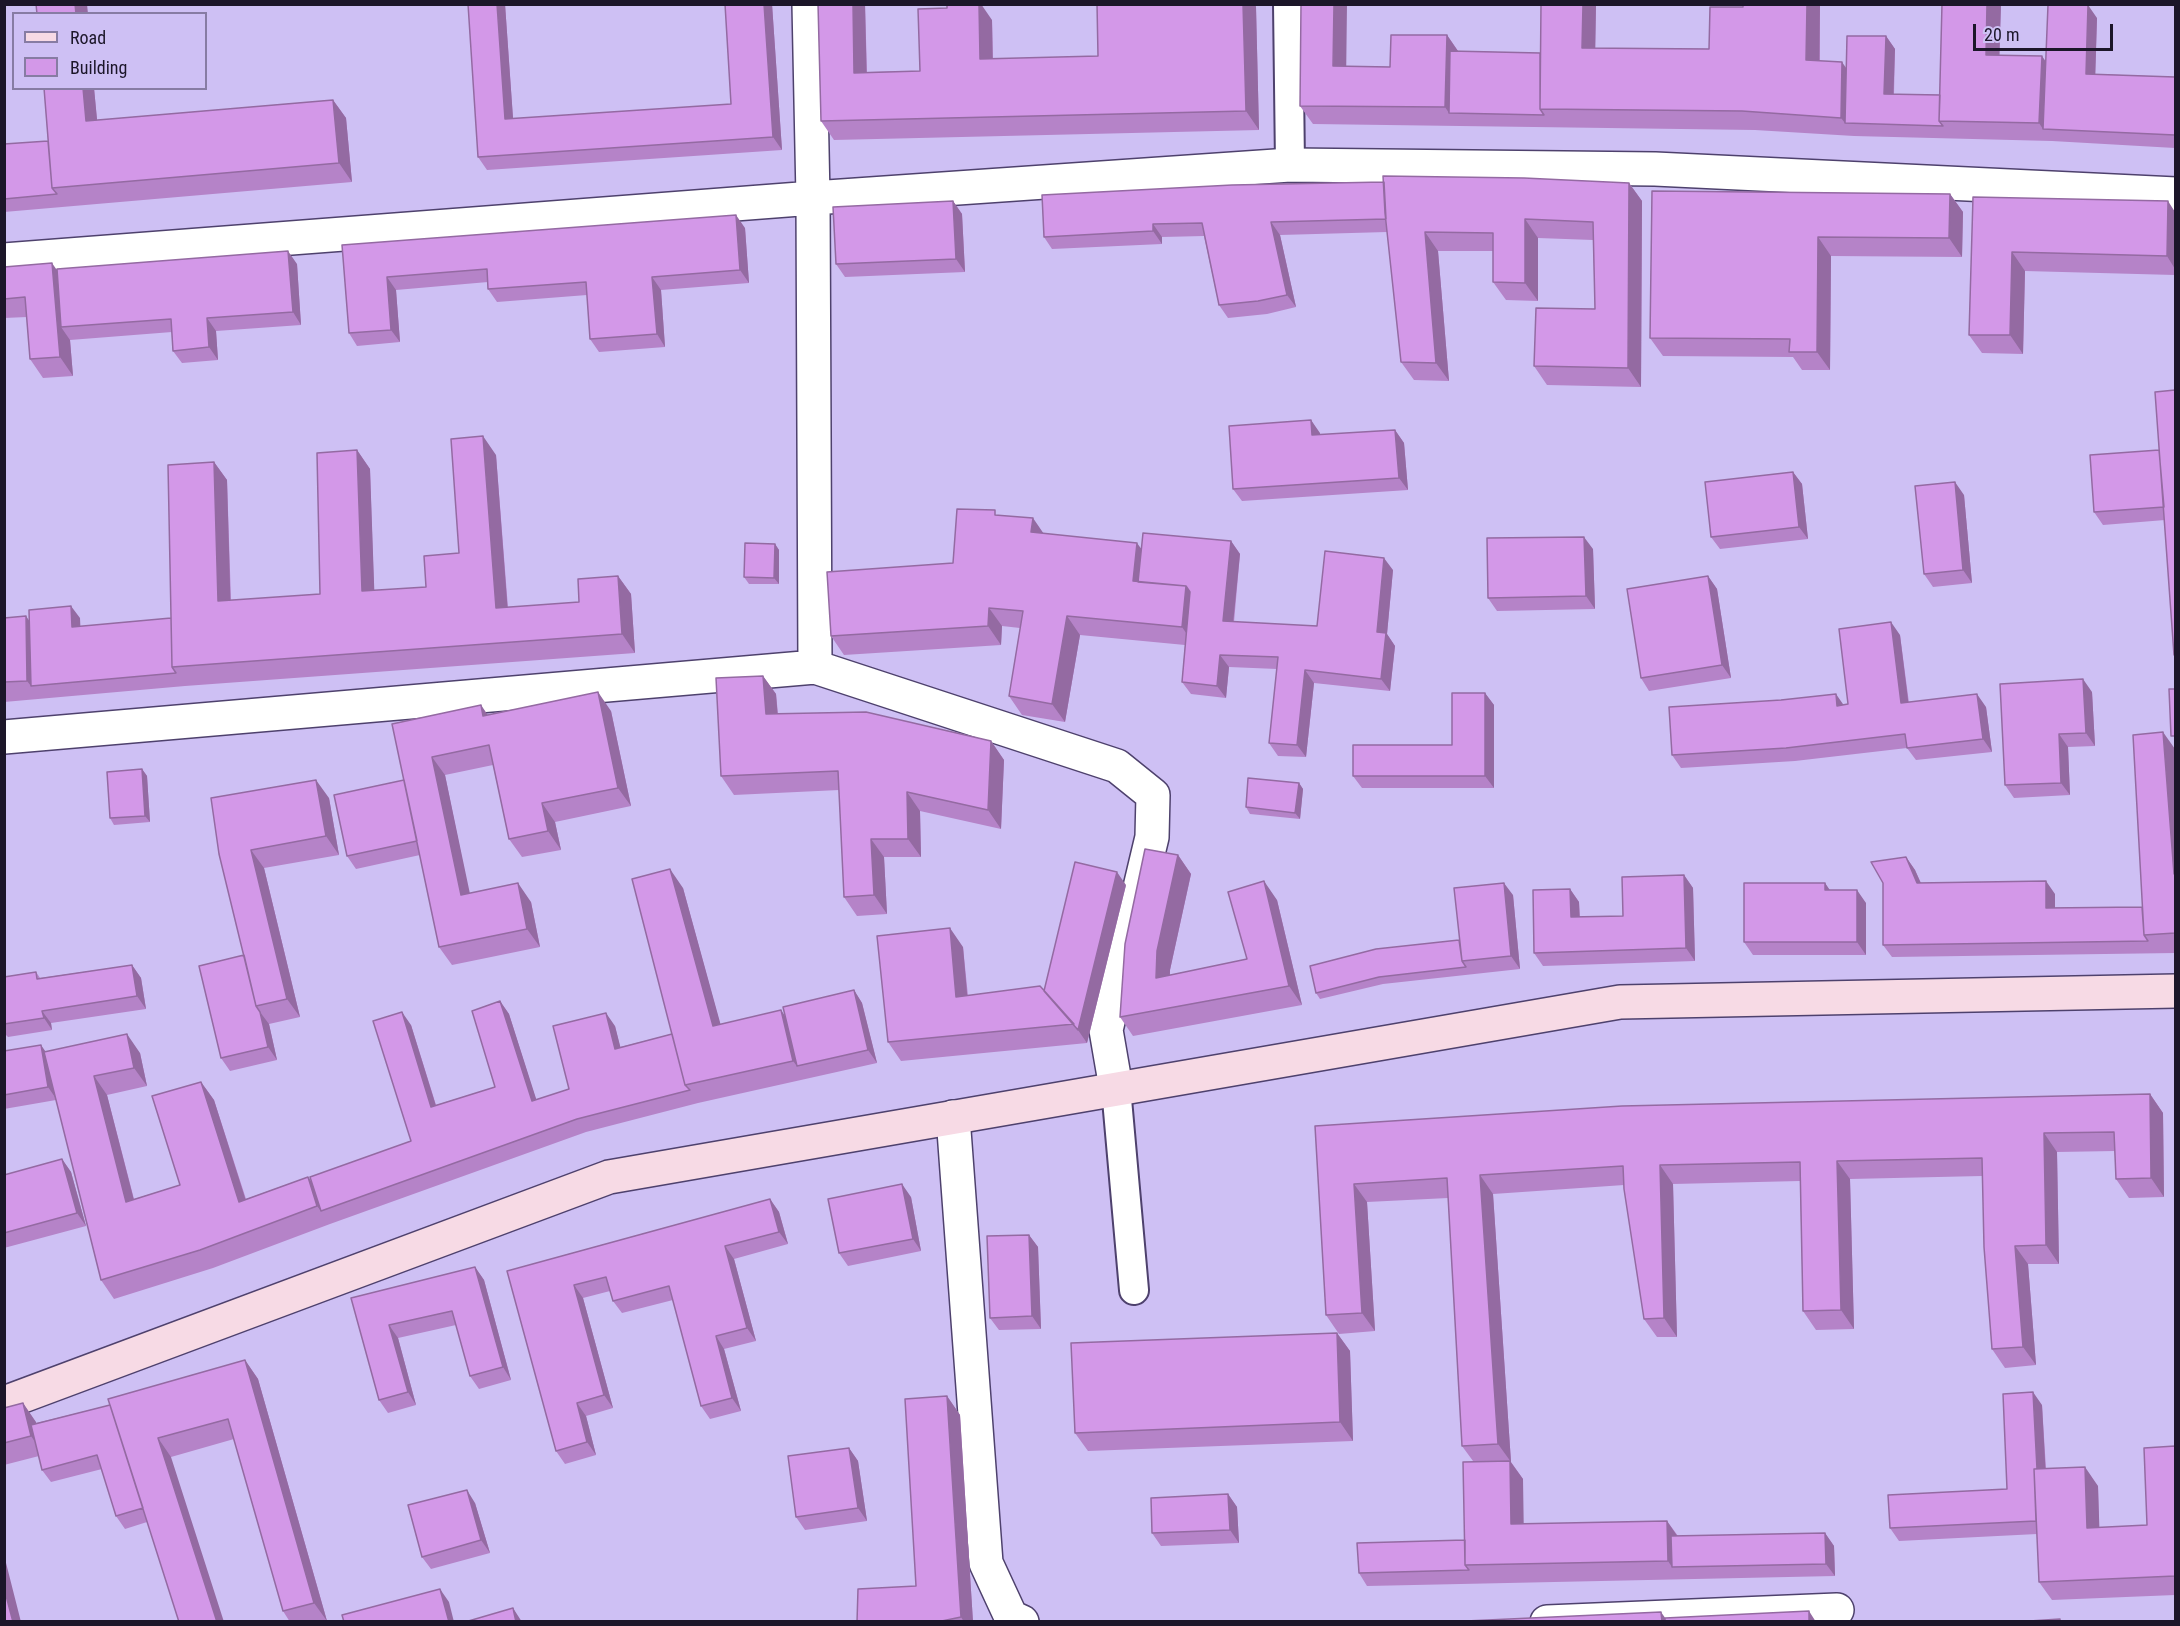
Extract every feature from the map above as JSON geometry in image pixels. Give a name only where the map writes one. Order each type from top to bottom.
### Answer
[{"type":"street","points":[[809,4],[813,198],[815,667]]},
{"type":"street","points":[[4,260],[813,198],[1290,165],[1655,169],[2175,194]]},
{"type":"street","points":[[4,737],[815,667],[1117,766],[1153,795],[1152,837],[1106,1030],[1116,1088]]},
{"type":"street","points":[[4,1403],[609,1177],[1620,1002],[2175,991]]},
{"type":"street","points":[[953,1117],[986,1563],[1011,1617],[1022,1622]]},
{"type":"street","points":[[1547,1622],[1837,1610]]},
{"type":"lane","points":[[1288,4],[1290,165]]},
{"type":"lane","points":[[1116,1088],[1134,1290]]},
{"type":"building","points":[[36,4],[75,4],[76,12],[37,12]]},
{"type":"building","points":[[468,4],[497,4],[505,119],[731,104],[725,4],[764,4],[773,137],[478,157]]},
{"type":"building","points":[[818,4],[853,4],[854,73],[920,71],[918,9],[947,8],[947,4],[979,4],[980,59],[1098,56],[1097,4],[1243,4],[1246,111],[821,121]]},
{"type":"building","points":[[1301,4],[1334,4],[1333,66],[1390,67],[1391,35],[1447,35],[1445,107],[1300,106]]},
{"type":"building","points":[[1541,4],[1583,4],[1582,48],[1709,49],[1710,7],[1743,7],[1743,4],[1807,4],[1806,60],[1842,62],[1841,118],[1742,111],[1540,109]]},
{"type":"building","points":[[1942,4],[1987,4],[1986,55],[2042,56],[2039,123],[1939,121]]},
{"type":"building","points":[[2048,5],[2088,5],[2086,74],[2175,77],[2175,135],[2043,129]]},
{"type":"building","points":[[1847,36],[1886,36],[1884,94],[1940,95],[1939,121],[1943,126],[1845,123]]},
{"type":"building","points":[[1450,51],[1540,53],[1540,109],[1544,115],[1449,113]]},
{"type":"building","points":[[44,90],[83,90],[86,121],[333,100],[339,163],[52,188]]},
{"type":"building","points":[[48,141],[52,188],[57,194],[4,199],[4,144]]},
{"type":"building","points":[[1383,176],[1524,178],[1629,183],[1628,368],[1534,366],[1536,308],[1595,309],[1593,222],[1525,219],[1525,283],[1493,282],[1493,233],[1425,232],[1436,363],[1401,362]]},
{"type":"building","points":[[1384,182],[1386,219],[1271,222],[1287,295],[1258,301],[1219,305],[1202,223],[1153,224],[1153,231],[1044,237],[1042,195],[1232,185]]},
{"type":"building","points":[[1652,191],[1950,194],[1949,238],[1818,237],[1817,352],[1789,352],[1790,339],[1650,338]]},
{"type":"building","points":[[1973,197],[2168,201],[2167,256],[2012,252],[2010,335],[1969,335]]},
{"type":"building","points":[[953,201],[956,259],[836,264],[833,207]]},
{"type":"building","points":[[736,215],[740,270],[652,277],[657,334],[590,339],[586,282],[488,289],[487,269],[387,277],[391,330],[349,333],[342,245]]},
{"type":"building","points":[[288,251],[293,312],[207,318],[209,347],[173,351],[171,319],[61,327],[57,269]]},
{"type":"building","points":[[52,263],[60,357],[30,359],[25,297],[4,299],[4,267]]},
{"type":"building","points":[[2175,390],[2175,655],[2174,655],[2155,392]]},
{"type":"building","points":[[1311,420],[1312,435],[1395,430],[1399,478],[1233,489],[1229,426]]},
{"type":"building","points":[[483,436],[496,608],[579,602],[578,579],[618,576],[622,634],[172,667],[168,465],[214,462],[218,601],[320,594],[317,453],[357,450],[362,591],[426,587],[424,556],[459,553],[451,439]]},
{"type":"building","points":[[2159,450],[2164,507],[2094,512],[2090,455]]},
{"type":"building","points":[[1793,472],[1799,527],[1711,537],[1705,482]]},
{"type":"building","points":[[1955,482],[1963,570],[1924,574],[1915,486]]},
{"type":"building","points":[[957,509],[995,510],[995,515],[1033,518],[1031,532],[1137,543],[1133,581],[1186,586],[1182,627],[1067,616],[1052,704],[1009,696],[1023,611],[989,608],[988,626],[831,636],[827,572],[953,563]]},
{"type":"building","points":[[1143,533],[1231,541],[1223,621],[1317,626],[1325,551],[1384,558],[1377,632],[1386,633],[1381,679],[1305,670],[1297,745],[1269,743],[1278,657],[1220,655],[1217,686],[1182,682],[1190,592],[1186,586],[1138,582]]},
{"type":"building","points":[[1584,537],[1586,596],[1488,598],[1487,538]]},
{"type":"building","points":[[745,543],[775,544],[774,578],[744,577]]},
{"type":"building","points":[[1708,576],[1722,665],[1641,678],[1627,589]]},
{"type":"building","points":[[71,606],[72,627],[171,618],[172,667],[176,673],[31,686],[29,610]]},
{"type":"building","points":[[26,616],[27,681],[4,682],[4,618]]},
{"type":"building","points":[[1891,622],[1901,703],[1977,694],[1983,739],[1907,748],[1905,734],[1786,748],[1672,755],[1669,707],[1836,694],[1837,706],[1848,704],[1839,629]]},
{"type":"building","points":[[763,676],[766,714],[866,712],[991,741],[988,810],[907,792],[908,839],[871,839],[874,895],[844,897],[838,771],[721,776],[716,678]]},
{"type":"building","points":[[2083,679],[2086,733],[2059,734],[2061,783],[2005,785],[2000,684]]},
{"type":"building","points":[[2169,689],[2175,689],[2175,736],[2171,736]]},
{"type":"building","points":[[598,692],[618,788],[542,803],[548,831],[509,839],[489,745],[432,757],[461,895],[518,883],[527,929],[439,947],[392,724],[481,705],[483,716]]},
{"type":"building","points":[[1452,693],[1485,693],[1485,776],[1353,776],[1353,745],[1452,745]]},
{"type":"building","points":[[2163,732],[2175,874],[2175,933],[2144,935],[2133,735]]},
{"type":"building","points":[[142,769],[145,816],[110,818],[107,772]]},
{"type":"building","points":[[1248,778],[1299,783],[1295,813],[1246,807]]},
{"type":"building","points":[[316,780],[326,836],[251,850],[287,999],[256,1006],[219,854],[211,798]]},
{"type":"building","points":[[404,780],[417,841],[347,856],[334,795]]},
{"type":"building","points":[[1145,849],[1178,855],[1157,951],[1156,978],[1247,959],[1228,892],[1264,881],[1289,986],[1120,1017],[1125,944]]},
{"type":"building","points":[[1906,857],[1917,883],[2046,881],[2046,908],[2142,907],[2144,935],[2148,941],[1883,945],[1883,883],[1871,862]]},
{"type":"building","points":[[1075,862],[1117,872],[1078,1030],[1044,991]]},
{"type":"building","points":[[670,869],[713,1026],[781,1010],[793,1061],[685,1085],[632,879]]},
{"type":"building","points":[[1684,875],[1686,948],[1534,953],[1533,890],[1570,889],[1571,917],[1623,916],[1622,877]]},
{"type":"building","points":[[1504,883],[1511,956],[1462,961],[1454,888]]},
{"type":"building","points":[[1744,883],[1825,883],[1825,890],[1857,890],[1857,942],[1744,942]]},
{"type":"building","points":[[950,928],[956,997],[1040,986],[1074,1024],[888,1042],[877,936]]},
{"type":"building","points":[[1459,940],[1462,961],[1466,967],[1379,977],[1316,993],[1310,966],[1376,949]]},
{"type":"building","points":[[244,955],[268,1047],[221,1058],[199,966]]},
{"type":"building","points":[[132,965],[137,996],[42,1011],[44,1018],[4,1024],[4,977],[36,972],[37,979]]},
{"type":"building","points":[[854,990],[868,1050],[797,1066],[783,1007]]},
{"type":"building","points":[[500,1001],[532,1101],[569,1089],[553,1026],[606,1013],[615,1049],[672,1034],[685,1085],[690,1090],[577,1119],[321,1211],[310,1177],[411,1141],[373,1021],[402,1012],[431,1107],[495,1087],[472,1011]]},
{"type":"building","points":[[127,1034],[134,1068],[94,1076],[126,1202],[180,1185],[152,1096],[201,1082],[239,1202],[308,1177],[317,1206],[200,1250],[101,1280],[44,1052]]},
{"type":"building","points":[[41,1045],[48,1087],[4,1095],[4,1051]]},
{"type":"building","points":[[2150,1094],[2151,1178],[2116,1179],[2114,1132],[2044,1133],[2046,1245],[2015,1246],[2023,1347],[1992,1349],[1984,1247],[1982,1158],[1837,1161],[1841,1310],[1803,1311],[1800,1162],[1660,1165],[1664,1318],[1644,1319],[1624,1189],[1623,1166],[1480,1175],[1498,1444],[1462,1446],[1447,1178],[1354,1184],[1362,1313],[1326,1315],[1315,1126],[1622,1106]]},
{"type":"building","points":[[62,1159],[77,1213],[4,1233],[4,1175]]},
{"type":"building","points":[[902,1184],[913,1239],[839,1253],[828,1199]]},
{"type":"building","points":[[770,1199],[779,1232],[725,1246],[747,1328],[716,1336],[732,1398],[701,1406],[669,1286],[613,1301],[606,1277],[574,1285],[604,1395],[577,1403],[587,1442],[556,1451],[507,1271]]},
{"type":"building","points":[[1029,1235],[1032,1316],[990,1318],[987,1236]]},
{"type":"building","points":[[475,1267],[503,1367],[470,1376],[452,1311],[389,1325],[408,1392],[379,1400],[351,1298]]},
{"type":"building","points":[[1337,1333],[1340,1422],[1075,1433],[1071,1343]]},
{"type":"building","points":[[245,1360],[314,1603],[283,1611],[228,1419],[158,1438],[217,1622],[179,1622],[108,1399]]},
{"type":"building","points":[[2033,1392],[2037,1469],[2034,1469],[2036,1521],[1890,1528],[1888,1495],[2007,1489],[2003,1394]]},
{"type":"building","points":[[947,1396],[961,1617],[937,1622],[857,1622],[858,1589],[916,1586],[905,1399]]},
{"type":"building","points":[[23,1403],[31,1436],[4,1443],[4,1408]]},
{"type":"building","points":[[110,1405],[143,1508],[116,1516],[97,1455],[42,1470],[31,1425]]},
{"type":"building","points":[[2175,1446],[2175,1576],[2039,1582],[2034,1469],[2085,1467],[2087,1528],[2147,1525],[2144,1448]]},
{"type":"building","points":[[849,1448],[858,1508],[796,1517],[788,1456]]},
{"type":"building","points":[[1510,1461],[1511,1524],[1667,1521],[1668,1561],[1465,1565],[1463,1462]]},
{"type":"building","points":[[467,1490],[481,1540],[422,1557],[408,1505]]},
{"type":"building","points":[[1228,1494],[1230,1530],[1152,1533],[1151,1498]]},
{"type":"building","points":[[1825,1533],[1826,1564],[1672,1567],[1671,1536]]},
{"type":"building","points":[[1465,1540],[1465,1565],[1469,1570],[1359,1573],[1357,1543]]},
{"type":"building","points":[[4,1588],[13,1622],[4,1622]]},
{"type":"building","points":[[440,1589],[449,1622],[344,1622],[342,1615]]},
{"type":"building","points":[[513,1608],[516,1622],[465,1622]]},
{"type":"building","points":[[1809,1611],[1809,1622],[1665,1622],[1665,1618]]},
{"type":"building","points":[[1661,1612],[1662,1622],[1444,1622]]},
{"type":"building","points":[[2060,1619],[2060,1622],[2014,1622]]}]
